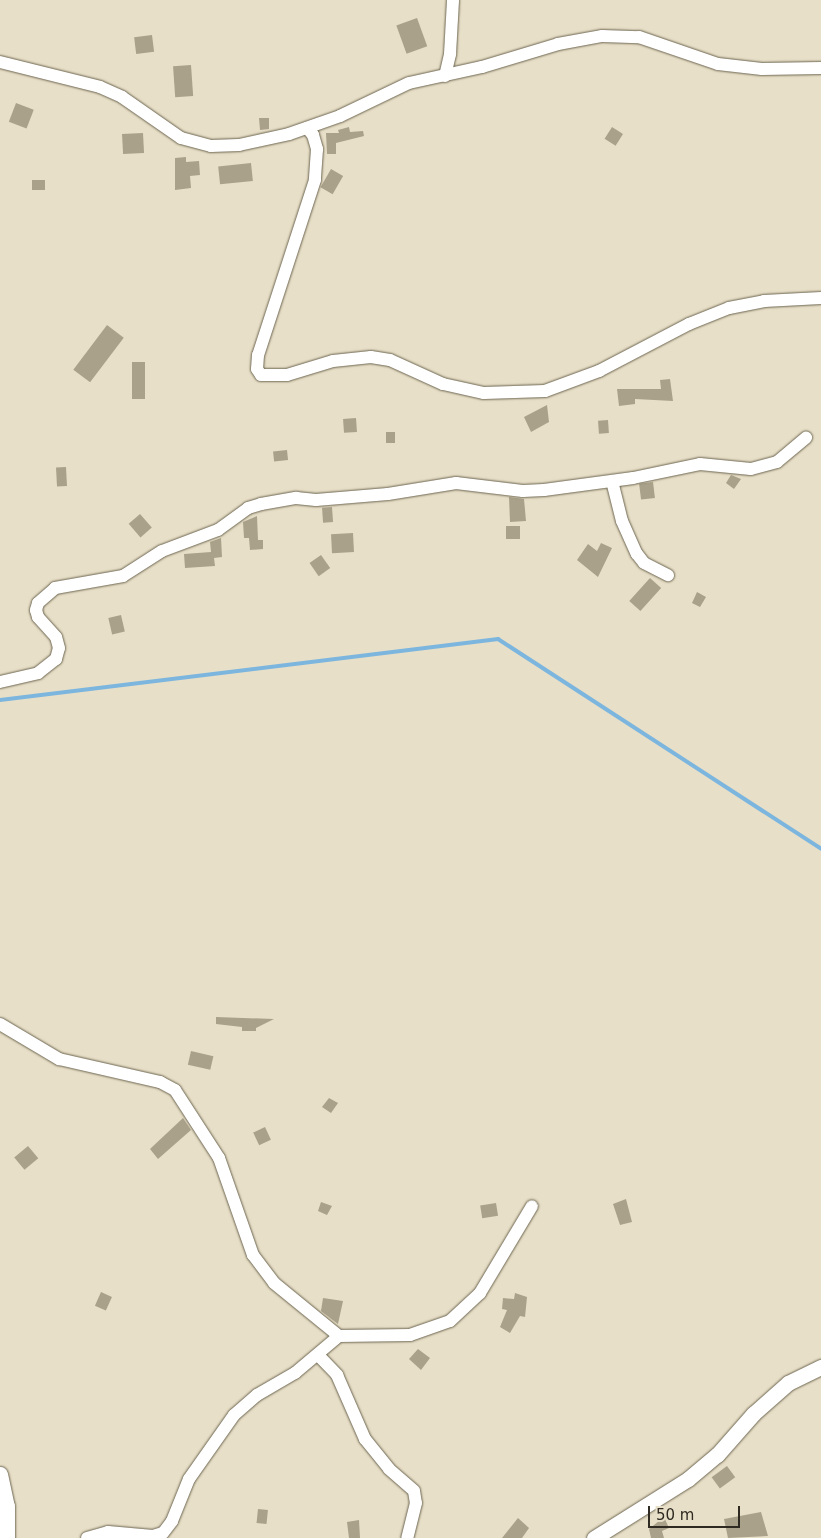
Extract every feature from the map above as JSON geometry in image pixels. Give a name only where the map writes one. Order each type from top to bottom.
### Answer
[{"type":"street","points":[[445,76],[450,54],[453,0]]},
{"type":"street","points":[[0,62],[100,87],[122,97],[181,138],[211,146],[239,145],[307,128],[397,88],[567,42],[620,36],[639,37],[718,64],[762,69],[821,68]]},
{"type":"street","points":[[307,128],[313,135],[317,149],[315,180],[258,355],[257,369],[261,375],[281,376],[333,361],[370,356],[390,360],[443,384],[484,393],[545,390],[599,371],[689,324],[729,308],[764,301],[821,298]]},
{"type":"street","points":[[0,682],[38,672],[56,659],[59,648],[56,637],[38,617],[36,610],[38,603],[55,588],[123,576],[162,551],[218,530],[248,508],[296,498],[353,498],[456,482],[523,491],[612,481],[700,464],[750,468],[766,466],[777,462],[806,438]]},
{"type":"street","points":[[612,481],[622,521],[637,554],[644,563],[668,575]]},
{"type":"street","points":[[0,1024],[59,1059],[160,1082],[174,1090],[219,1158],[253,1255],[274,1283],[339,1336],[410,1335],[450,1321],[480,1293],[532,1206]]},
{"type":"street","points":[[86,1538],[108,1532],[153,1536],[163,1533],[172,1521],[189,1479],[234,1415],[258,1394],[295,1373],[339,1336]]},
{"type":"street","points":[[318,1355],[337,1375],[365,1439],[389,1469],[414,1491],[416,1504],[408,1538]]},
{"type":"street","points":[[594,1538],[688,1479],[717,1455],[753,1414],[788,1383],[821,1367]]},
{"type":"street","points":[[0,1474],[7,1506],[7,1538]]},
{"type":"building","points":[[417,18],[427,46],[407,54],[396,26]]},
{"type":"building","points":[[152,35],[154,52],[136,54],[134,37]]},
{"type":"building","points":[[191,65],[193,96],[175,97],[173,66]]},
{"type":"building","points":[[16,103],[34,110],[27,128],[9,122]]},
{"type":"building","points":[[259,118],[269,118],[269,129],[260,130]]},
{"type":"building","points":[[349,127],[350,132],[363,131],[364,136],[336,143],[336,154],[327,154],[326,133],[339,133],[338,130]]},
{"type":"building","points":[[612,127],[623,134],[616,146],[605,139]]},
{"type":"building","points":[[143,133],[144,153],[123,154],[122,134]]},
{"type":"building","points":[[186,157],[186,162],[199,161],[200,175],[190,176],[191,188],[175,190],[175,158]]},
{"type":"building","points":[[251,163],[253,181],[220,184],[218,166]]},
{"type":"building","points":[[331,169],[343,176],[333,194],[320,187]]},
{"type":"building","points":[[32,180],[45,180],[45,190],[32,190]]},
{"type":"building","points":[[107,325],[124,338],[90,382],[73,370]]},
{"type":"building","points":[[132,362],[145,362],[145,399],[132,399]]},
{"type":"building","points":[[670,379],[673,401],[635,399],[635,404],[619,406],[617,389],[661,389],[660,380]]},
{"type":"building","points":[[547,405],[549,422],[531,432],[524,417]]},
{"type":"building","points":[[356,418],[357,432],[344,433],[343,419]]},
{"type":"building","points":[[608,420],[609,433],[599,434],[598,421]]},
{"type":"building","points":[[386,432],[395,432],[395,443],[386,443]]},
{"type":"building","points":[[287,450],[288,460],[274,461],[273,451]]},
{"type":"building","points":[[66,467],[67,486],[57,486],[56,468]]},
{"type":"building","points":[[731,475],[741,479],[734,489],[726,483]]},
{"type":"building","points":[[653,482],[655,498],[641,500],[639,484]]},
{"type":"building","points":[[509,497],[524,499],[526,521],[510,522]]},
{"type":"building","points":[[332,507],[333,522],[323,523],[322,508]]},
{"type":"building","points":[[140,514],[152,528],[140,537],[129,524]]},
{"type":"building","points":[[257,516],[258,540],[263,540],[263,549],[250,550],[249,538],[244,538],[243,522]]},
{"type":"building","points":[[506,526],[520,526],[520,539],[506,539]]},
{"type":"building","points":[[353,533],[354,552],[332,553],[331,534]]},
{"type":"building","points":[[221,538],[222,557],[214,558],[215,566],[185,568],[184,554],[211,552],[210,542]]},
{"type":"building","points":[[601,543],[612,548],[598,577],[577,560],[588,544],[597,551]]},
{"type":"building","points":[[321,555],[330,568],[319,576],[310,563]]},
{"type":"building","points":[[650,578],[661,588],[640,611],[629,601]]},
{"type":"building","points":[[697,592],[706,597],[700,607],[692,603]]},
{"type":"building","points":[[121,615],[125,632],[112,634],[108,618]]},
{"type":"building","points":[[216,1017],[274,1019],[256,1028],[256,1031],[242,1031],[242,1027],[216,1024]]},
{"type":"building","points":[[191,1051],[213,1056],[210,1070],[188,1065]]},
{"type":"building","points":[[329,1098],[338,1103],[331,1113],[322,1107]]},
{"type":"building","points":[[183,1118],[191,1130],[158,1159],[150,1149]]},
{"type":"building","points":[[265,1127],[271,1140],[259,1145],[253,1132]]},
{"type":"building","points":[[28,1146],[38,1158],[24,1170],[14,1158]]},
{"type":"building","points":[[626,1199],[632,1222],[620,1225],[613,1204]]},
{"type":"building","points":[[321,1202],[332,1206],[327,1215],[318,1211]]},
{"type":"building","points":[[496,1203],[498,1216],[482,1218],[480,1206]]},
{"type":"building","points":[[101,1292],[112,1297],[106,1311],[95,1306]]},
{"type":"building","points":[[515,1293],[527,1297],[525,1317],[520,1316],[510,1333],[500,1327],[507,1310],[502,1309],[503,1298],[514,1299]]},
{"type":"building","points":[[323,1298],[343,1301],[338,1324],[321,1311]]},
{"type":"building","points":[[418,1349],[430,1358],[421,1370],[409,1359]]},
{"type":"building","points":[[727,1466],[735,1477],[720,1488],[712,1477]]},
{"type":"building","points":[[258,1509],[268,1510],[266,1524],[257,1523]]},
{"type":"building","points":[[761,1512],[768,1536],[728,1538],[724,1519]]},
{"type":"building","points":[[664,1517],[669,1528],[662,1531],[664,1538],[651,1538],[649,1529]]},
{"type":"building","points":[[518,1518],[529,1528],[522,1538],[502,1538]]},
{"type":"building","points":[[359,1520],[360,1538],[349,1538],[347,1522]]},
{"type":"waterway","points":[[0,700],[498,639],[821,849]]}]
